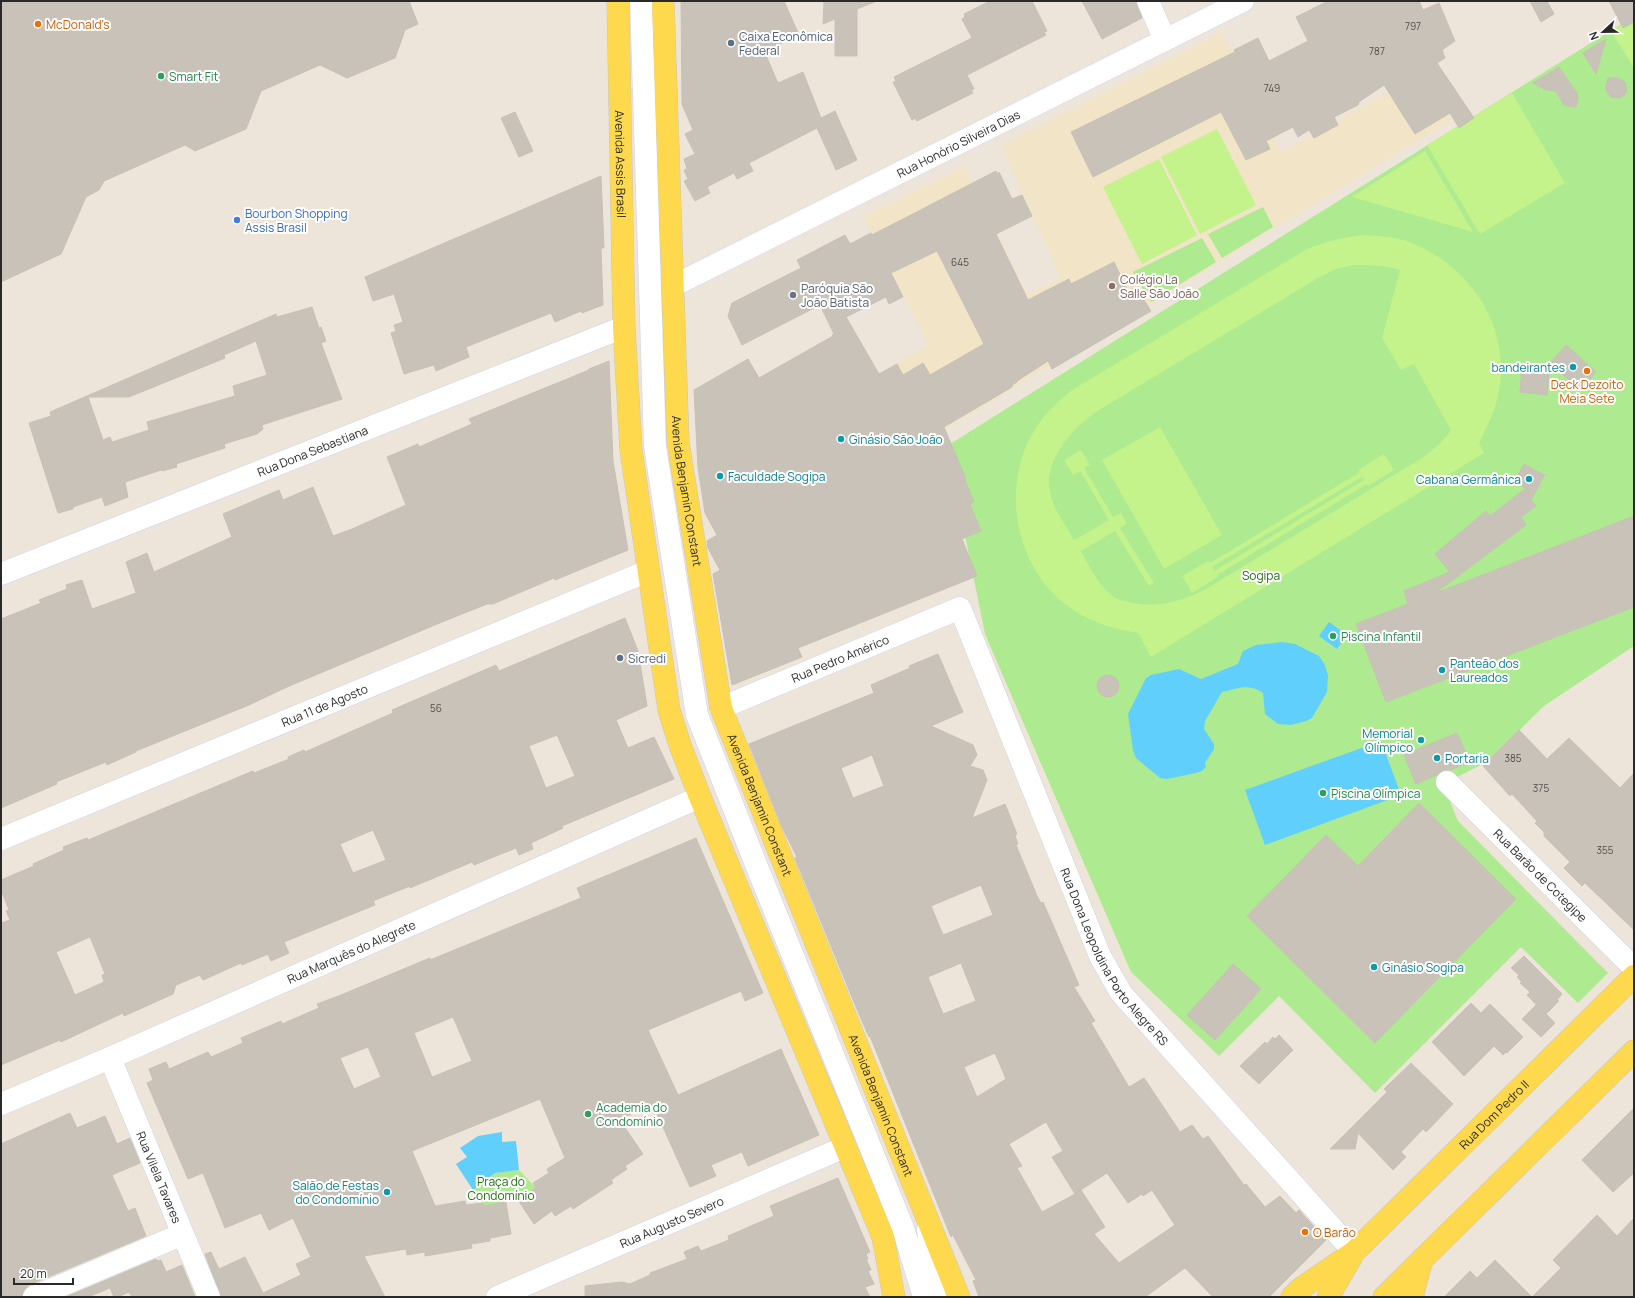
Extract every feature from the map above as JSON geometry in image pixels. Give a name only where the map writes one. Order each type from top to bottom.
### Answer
[{"type":"main road","name":"Avenida Assis Brasil","points":[[618,1],[624,326]]},
{"type":"main road","points":[[663,1],[673,286]]},
{"type":"main road","name":"Avenida Benjamin Constant","points":[[673,286],[678,442],[721,708],[959,1297]]},
{"type":"main road","points":[[624,326],[632,450],[648,571],[669,710],[680,745],[700,797],[883,1237],[894,1297]]},
{"type":"main road","name":"Rua Dom Pedro II","points":[[1292,1297],[1300,1289],[1354,1252],[1634,976]]},
{"type":"main road","points":[[1384,1297],[1634,1051]]},
{"type":"main road","name":"Rua Dom Pedro II","points":[[1328,1297],[1354,1252]]},
{"type":"main road","points":[[1412,1297],[1422,1258]]},
{"type":"street","points":[[641,1],[654,446],[698,714],[755,862],[903,1228],[924,1297]]},
{"type":"street","points":[[1148,1],[1165,40]]},
{"type":"street","name":"Rua Honório Silveira Dias","points":[[673,286],[1244,1]]},
{"type":"street","points":[[621,162],[649,296]]},
{"type":"street","points":[[649,296],[670,189]]},
{"type":"street","name":"Rua Dona Sebastiana","points":[[1,574],[624,326]]},
{"type":"street","name":"Rua 11 de Agosto","points":[[1,839],[648,571]]},
{"type":"street","name":"Rua Pedro Américo","points":[[721,708],[960,608]]},
{"type":"street","name":"Rua Dona Leopoldina Porto Alegre RS","points":[[960,608],[1100,956],[1120,993],[1354,1252]]},
{"type":"street","name":"Rua Barão de Cotegipe","points":[[1447,782],[1634,968]]},
{"type":"street","name":"Rua Marquês do Alegrete","points":[[1,1104],[110,1058],[700,797]]},
{"type":"street","points":[[755,862],[825,965]]},
{"type":"street","points":[[755,862],[778,984]]},
{"type":"street","name":"Rua Vilela Tavares","points":[[110,1058],[209,1297]]},
{"type":"street","name":"Rua Augusto Severo","points":[[497,1297],[845,1147]]},
{"type":"street","points":[[928,1219],[935,1297]]},
{"type":"street","points":[[34,1297],[183,1234]]},
{"type":"street","points":[[883,1237],[914,1297]]},
{"type":"shaded area","name":"Colégio La Salle São João","points":[[1222,32],[1282,152],[1421,73],[1452,120],[789,525],[745,448],[929,345],[863,217],[964,166],[1027,294],[1061,278],[1001,146]]},
{"type":"green space","name":"Sogipa","points":[[1634,16],[1634,646],[1544,706],[1487,762],[1443,784],[1458,821],[1608,973],[1578,1003],[1521,947],[1375,1093],[1279,996],[1219,1056],[1131,972],[985,634],[947,446]]},
{"type":"green space","points":[[1634,17],[1634,68],[1611,31]]},
{"type":"green space","points":[[1512,93],[1565,183],[1480,234],[1427,145]]},
{"type":"green space","points":[[1217,129],[1256,205],[1200,234],[1161,157]]},
{"type":"green space","points":[[1425,151],[1473,232],[1352,197]]},
{"type":"green space","points":[[1159,159],[1197,235],[1142,264],[1103,187]]},
{"type":"green space","points":[[1263,207],[1273,227],[1222,258],[1208,234]]},
{"type":"green space","points":[[1365,235],[1381,236],[1407,241],[1430,251],[1450,265],[1467,282],[1482,302],[1492,323],[1499,346],[1501,370],[1495,408],[1479,443],[1484,453],[1151,657],[1138,633],[1118,629],[1091,620],[1065,604],[1046,586],[1032,564],[1022,540],[1017,515],[1016,489],[1020,464],[1029,440],[1043,418],[1072,390],[1307,249],[1343,238]],"holes":[[[1353,265],[1383,266],[1400,270],[1382,338],[1401,370],[1414,364],[1451,430],[1438,445],[1422,458],[1206,589],[1169,603],[1149,605],[1115,598],[1104,588],[1091,570],[1081,551],[1115,531],[1149,586],[1154,583],[1120,528],[1127,524],[1121,513],[1113,517],[1084,468],[1090,465],[1081,450],[1064,460],[1073,475],[1080,471],[1109,520],[1074,540],[1055,507],[1049,487],[1049,478],[1052,467],[1062,446],[1076,428],[1094,413],[1318,278],[1336,269]]]},
{"type":"green space","points":[[1202,238],[1216,262],[1151,302],[1133,272]]},
{"type":"green space","points":[[1160,427],[1222,535],[1164,569],[1102,460]]},
{"type":"green space","points":[[1384,454],[1394,470],[1368,486],[1367,484],[1217,575],[1218,577],[1192,593],[1182,576],[1208,561],[1210,563],[1360,472],[1358,470]],"holes":[[[1362,477],[1364,480],[1214,571],[1212,567]]]},
{"type":"green space","name":"Praça do Condomínio","points":[[519,1170],[536,1188],[518,1200],[483,1206],[483,1203],[473,1190],[495,1173]]},
{"type":"water","name":"Piscina Infantil","points":[[1329,622],[1347,635],[1337,649],[1319,636]]},
{"type":"water","points":[[1282,642],[1295,644],[1319,656],[1325,665],[1328,676],[1327,692],[1312,718],[1291,725],[1278,724],[1265,714],[1263,693],[1248,687],[1233,689],[1222,692],[1205,721],[1204,729],[1214,744],[1214,749],[1205,763],[1206,767],[1202,771],[1167,779],[1160,778],[1136,758],[1133,750],[1128,714],[1146,678],[1151,675],[1179,669],[1201,679],[1238,664],[1243,651],[1256,645]]},
{"type":"water","name":"Piscina Olímpica","points":[[1381,741],[1401,795],[1265,845],[1245,790]]},
{"type":"water","points":[[502,1132],[502,1142],[516,1141],[519,1170],[495,1173],[473,1190],[456,1164],[467,1157],[460,1148],[478,1136]]},
{"type":"building","points":[[1,1],[409,1],[418,24],[405,30],[395,58],[347,78],[320,65],[261,91],[246,129],[195,151],[185,145],[104,181],[99,190],[86,197],[61,254],[1,282]]},
{"type":"building","points":[[681,1],[784,1],[799,35],[764,51],[778,83],[803,72],[821,118],[835,111],[857,160],[836,170],[817,128],[749,163],[753,171],[737,179],[734,173],[707,187],[710,193],[695,201],[684,181],[688,179],[684,170],[687,169],[684,159],[695,154],[685,134],[693,130],[682,104]]},
{"type":"building","points":[[824,1],[877,1],[857,9],[857,56],[835,56],[835,19],[823,24]]},
{"type":"building","points":[[990,1],[1032,1],[1047,31],[1044,32],[1046,35],[967,75],[974,89],[971,90],[973,93],[917,121],[915,118],[912,120],[893,82],[896,81],[894,77],[972,38],[962,19],[965,17],[964,14]]},
{"type":"building","points":[[1082,1],[1136,1],[1142,18],[1102,39]]},
{"type":"building","points":[[1328,1],[1419,1],[1423,10],[1439,3],[1455,41],[1442,50],[1445,58],[1437,63],[1474,118],[1459,128],[1450,113],[1415,134],[1384,85],[1359,102],[1358,105],[1334,117],[1338,125],[1314,138],[1309,130],[1298,137],[1293,127],[1266,141],[1270,149],[1246,160],[1221,112],[1093,177],[1071,132],[1235,52],[1234,50],[1258,38],[1269,61],[1308,41],[1296,17]]},
{"type":"building","points":[[1530,1],[1547,1],[1554,14],[1541,22]]},
{"type":"building","points":[[1609,1],[1634,1],[1634,22],[1623,28]]},
{"type":"building","points":[[1606,39],[1596,74],[1583,53]]},
{"type":"building","points":[[1559,67],[1577,93],[1578,98],[1576,107],[1563,104],[1556,91],[1546,90],[1533,83]]},
{"type":"building","points":[[1608,78],[1618,78],[1625,82],[1627,91],[1624,95],[1620,98],[1611,97],[1607,92],[1606,87]]},
{"type":"building","points":[[515,112],[533,151],[519,157],[501,118]]},
{"type":"building","points":[[996,171],[997,174],[999,172],[1012,199],[1022,195],[1032,216],[996,234],[1028,300],[1069,279],[1071,284],[1114,262],[1128,291],[1136,287],[1151,311],[1052,369],[1048,361],[1017,381],[1012,385],[1012,387],[944,427],[966,479],[965,480],[974,502],[970,504],[981,531],[962,539],[977,576],[798,648],[802,657],[732,685],[713,574],[720,570],[708,548],[707,541],[717,535],[705,513],[698,468],[694,390],[748,359],[759,378],[833,336],[832,335],[834,334],[820,305],[742,345],[728,316],[732,303],[801,268],[797,260],[845,235],[850,244],[871,233],[872,235]],"holes":[[[937,251],[984,344],[930,375],[923,363],[903,375],[897,364],[879,374],[846,317],[886,297],[889,304],[903,297],[891,273]]]},
{"type":"building","points":[[601,176],[604,248],[601,248],[603,305],[582,313],[581,311],[555,322],[551,313],[466,347],[469,357],[436,371],[434,365],[404,374],[391,333],[396,331],[394,325],[403,322],[394,294],[373,301],[365,277]]},
{"type":"building","points":[[312,307],[319,328],[321,327],[326,341],[321,343],[342,399],[262,425],[263,429],[257,434],[224,444],[225,448],[176,464],[177,467],[161,470],[125,482],[128,497],[105,506],[102,497],[73,507],[73,509],[58,513],[29,423],[51,416],[50,412],[276,314],[277,317]],"holes":[[[256,341],[267,375],[233,386],[235,396],[147,422],[149,430],[112,442],[110,437],[103,440],[88,397],[129,397],[225,358],[224,355]]]},
{"type":"building","name":"bandeirantes","points":[[1566,345],[1596,372],[1580,390],[1550,363]]},
{"type":"building","points":[[609,361],[613,461],[628,550],[555,580],[554,578],[493,604],[487,604],[442,622],[287,687],[249,705],[136,751],[107,765],[106,762],[56,782],[57,784],[1,808],[1,619],[41,603],[39,600],[67,589],[66,585],[82,580],[92,609],[136,593],[126,562],[147,553],[154,572],[232,537],[223,514],[279,490],[283,500],[313,487],[333,536],[352,529],[406,505],[387,457],[418,444],[419,447],[472,424],[469,419]]},
{"type":"building","points":[[1522,369],[1549,372],[1547,395],[1520,392]]},
{"type":"building","points":[[1524,464],[1544,475],[1545,474],[1531,500],[1536,506],[1521,517],[1526,525],[1438,591],[1439,592],[1634,516],[1634,607],[1386,702],[1356,624],[1408,604],[1404,591],[1450,572],[1435,554],[1486,511],[1490,516],[1526,488],[1514,482]]},
{"type":"building","points":[[625,618],[638,651],[647,706],[616,720],[628,748],[654,737],[674,779],[562,826],[563,828],[531,843],[533,849],[519,855],[516,848],[474,865],[472,862],[410,888],[410,886],[373,901],[375,905],[284,942],[289,953],[271,961],[268,954],[242,965],[241,963],[203,980],[200,975],[176,985],[173,994],[124,1016],[123,1013],[61,1042],[60,1040],[1,1065],[1,923],[10,920],[6,911],[9,910],[1,890],[1,880],[34,866],[33,864],[64,850],[63,847],[87,838],[88,840],[253,771],[254,773],[289,759],[288,757],[304,750],[305,752],[393,713],[392,710],[496,665],[499,671]],"holes":[[[557,735],[575,776],[546,788],[529,746]],[[373,830],[386,860],[353,873],[340,844]],[[90,937],[105,974],[102,975],[104,982],[75,995],[56,952]]]},
{"type":"building","points":[[938,654],[963,712],[931,726],[973,745],[977,755],[970,766],[983,770],[987,780],[972,818],[1005,804],[1017,834],[1015,836],[1018,844],[1016,845],[1037,896],[1041,903],[1043,902],[1079,985],[1074,987],[1095,1021],[1091,1023],[1129,1087],[1144,1078],[1180,1132],[1192,1125],[1203,1139],[1208,1136],[1244,1185],[1246,1184],[1265,1207],[1280,1196],[1296,1213],[1299,1210],[1326,1240],[1269,1297],[1213,1297],[1185,1268],[1145,1297],[979,1297],[973,1281],[976,1280],[953,1235],[951,1237],[870,1036],[869,1037],[856,1007],[795,858],[797,857],[782,827],[749,744],[874,693],[871,685],[910,668],[909,666]],"holes":[[[872,755],[884,786],[853,798],[841,768]],[[981,885],[993,915],[943,935],[931,906]],[[961,963],[976,1001],[943,1014],[928,977]],[[995,1053],[1006,1079],[977,1097],[964,1067]],[[1046,1122],[1063,1151],[1052,1157],[1075,1194],[1042,1212],[1017,1168],[1022,1166],[1009,1144]],[[1107,1173],[1128,1203],[1142,1194],[1143,1196],[1152,1190],[1175,1225],[1119,1263],[1094,1234],[1105,1227],[1081,1190],[1076,1193]]]},
{"type":"building","points":[[1108,675],[1116,678],[1119,686],[1116,694],[1108,697],[1100,694],[1097,686],[1100,678]]},
{"type":"building","points":[[1519,730],[1547,759],[1569,738],[1620,788],[1634,773],[1634,930],[1585,883],[1582,886],[1564,868],[1570,862],[1544,836],[1544,832],[1535,823],[1537,821],[1512,794],[1510,796],[1483,766]]},
{"type":"building","name":"Portaria","points":[[1457,733],[1470,762],[1450,770],[1443,770],[1437,775],[1416,784],[1404,755]]},
{"type":"building","name":"Ginásio Sogipa","points":[[1419,803],[1516,899],[1375,1043],[1247,916],[1326,835],[1358,866]]},
{"type":"building","points":[[696,838],[763,993],[745,1001],[741,991],[648,1030],[678,1095],[781,1049],[819,1135],[748,1166],[742,1152],[711,1165],[716,1176],[690,1187],[653,1105],[619,1119],[643,1154],[625,1166],[627,1169],[611,1180],[613,1183],[573,1209],[571,1206],[555,1216],[552,1211],[534,1224],[518,1200],[536,1188],[533,1183],[549,1173],[547,1169],[565,1158],[540,1099],[412,1151],[435,1206],[465,1201],[466,1205],[483,1203],[483,1206],[506,1202],[511,1234],[490,1238],[490,1241],[471,1244],[472,1248],[425,1256],[425,1252],[407,1255],[406,1249],[364,1256],[385,1297],[221,1297],[205,1254],[211,1252],[219,1269],[245,1257],[263,1293],[301,1275],[296,1264],[311,1257],[293,1218],[269,1230],[261,1213],[225,1228],[203,1173],[188,1179],[147,1083],[153,1080],[149,1069],[166,1062],[169,1069],[208,1052],[211,1057],[243,1043],[241,1038],[281,1021],[282,1024],[319,1008],[317,1004],[430,958],[430,960],[581,898],[577,888]],"holes":[[[453,1017],[472,1061],[432,1077],[414,1033]],[[368,1047],[381,1077],[354,1089],[340,1058]]]},
{"type":"building","points":[[1524,956],[1562,994],[1557,1000],[1559,1001],[1546,1014],[1555,1023],[1541,1037],[1522,1019],[1536,1005],[1544,1013],[1527,995],[1530,992],[1520,983],[1522,982],[1517,977],[1519,975],[1511,968]]},
{"type":"building","points":[[1233,964],[1261,989],[1215,1040],[1187,1015]]},
{"type":"building","points":[[1471,1003],[1481,1013],[1490,1004],[1523,1037],[1503,1055],[1494,1046],[1464,1076],[1432,1042]]},
{"type":"building","points":[[1279,1035],[1293,1050],[1259,1084],[1240,1066],[1265,1042],[1267,1044],[1273,1037],[1275,1039]]},
{"type":"building","points":[[1411,1063],[1453,1104],[1426,1132],[1423,1129],[1401,1152],[1406,1157],[1393,1170],[1358,1133],[1355,1149],[1330,1149],[1387,1092],[1384,1089]]},
{"type":"building","points":[[1634,1108],[1634,1173],[1613,1192],[1582,1160]]},
{"type":"building","points":[[70,1113],[77,1128],[105,1116],[117,1144],[130,1138],[140,1163],[112,1175],[128,1211],[135,1208],[146,1236],[29,1285],[24,1290],[22,1297],[1,1297],[1,1144]]},
{"type":"building","points":[[838,1178],[870,1252],[866,1254],[868,1259],[866,1259],[871,1270],[868,1271],[874,1284],[865,1287],[870,1297],[585,1297],[585,1286],[622,1282],[630,1284],[650,1275],[650,1273],[687,1259],[684,1252],[698,1246],[701,1251],[729,1240],[728,1236],[774,1216],[770,1206]]},
{"type":"building","points":[[1597,1215],[1617,1236],[1634,1218],[1634,1297],[1532,1297],[1561,1268],[1553,1260]]},
{"type":"building","points":[[156,1259],[157,1261],[161,1260],[166,1272],[182,1265],[195,1297],[132,1297],[129,1292],[118,1297],[114,1297],[110,1288],[88,1297],[66,1297]]},
{"type":"building","points":[[1495,1260],[1532,1297],[1444,1297],[1470,1271],[1477,1278]]},
{"type":"place","name":"McDonald's","points":[[38,24]]},
{"type":"place","name":"Caixa Econômica Federal","points":[[731,43]]},
{"type":"place","name":"Smart Fit","points":[[161,76]]},
{"type":"place","name":"Bourbon Shopping Assis Brasil","points":[[237,220]]},
{"type":"place","name":"Colégio La Salle São João","points":[[1112,286]]},
{"type":"place","name":"Paróquia São João Batista","points":[[793,295]]},
{"type":"place","name":"bandeirantes","points":[[1573,367]]},
{"type":"place","name":"Deck Dezoito Meia Sete","points":[[1587,371]]},
{"type":"place","name":"Ginásio São João","points":[[841,439]]},
{"type":"place","name":"Faculdade Sogipa","points":[[720,476]]},
{"type":"place","name":"Cabana Germânica","points":[[1529,479]]},
{"type":"place","name":"Piscina Infantil","points":[[1333,636]]},
{"type":"place","name":"Sicredi","points":[[620,658]]},
{"type":"place","name":"Panteão dos Laureados","points":[[1442,670]]},
{"type":"place","name":"Memorial Olímpico","points":[[1421,740]]},
{"type":"place","name":"Portaria","points":[[1437,758]]},
{"type":"place","name":"Piscina Olímpica","points":[[1323,793]]},
{"type":"place","name":"Ginásio Sogipa","points":[[1374,967]]},
{"type":"place","name":"Academia do Condomínio","points":[[588,1114]]},
{"type":"place","name":"Salão de Festas do Condomínio","points":[[387,1192]]},
{"type":"place","name":"O Barão","points":[[1305,1232]]}]
